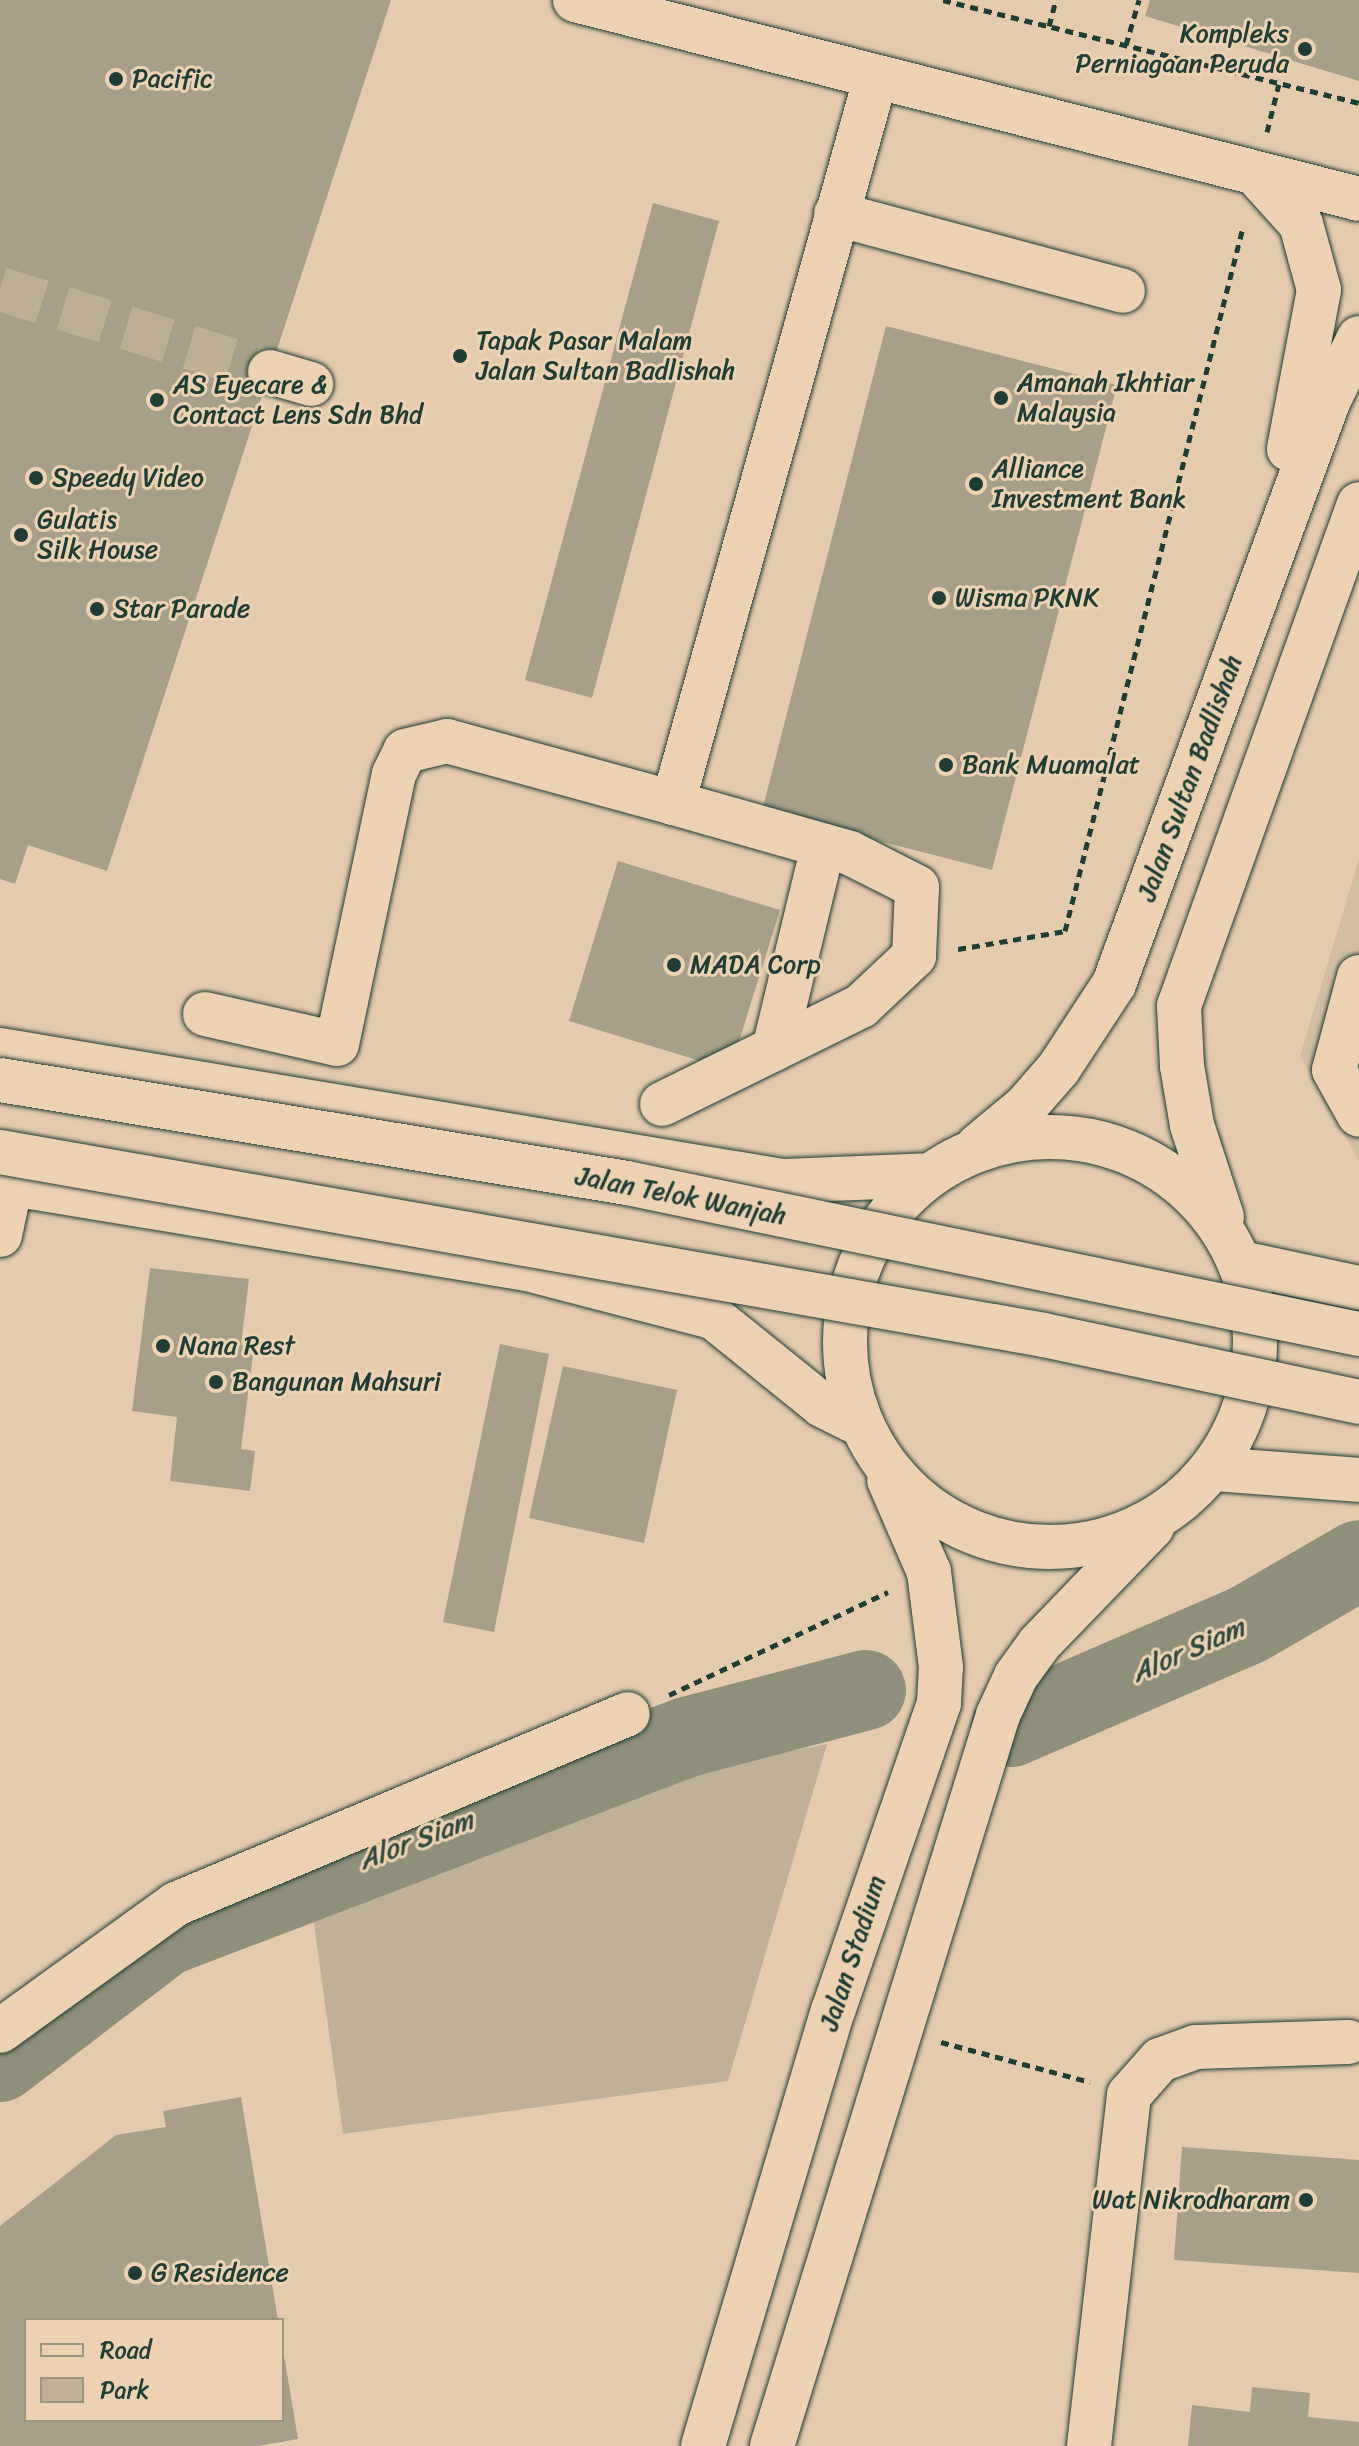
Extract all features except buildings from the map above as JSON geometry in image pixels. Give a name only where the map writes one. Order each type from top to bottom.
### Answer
[{"type":"main road","points":[[575,0],[633,8],[875,80],[1359,199]]},
{"type":"main road","points":[[673,803],[875,80]]},
{"type":"main road","points":[[1256,174],[1301,224],[1319,290],[1265,573]]},
{"type":"main road","points":[[836,214],[1123,291]]},
{"type":"main road","name":"Jalan Sultan Badlishah","points":[[937,1170],[989,1140],[1026,1106],[1089,1027],[1114,984],[1328,402],[1359,338]]},
{"type":"main road","points":[[772,2446],[998,1715],[1016,1676],[1039,1644],[1165,1514],[1214,1469],[1248,1405],[1258,1334],[1236,1251],[1192,1125],[1182,1066],[1179,1006],[1359,504]]},
{"type":"main road","points":[[205,1014],[337,1044],[394,774],[405,751],[447,741],[850,853],[917,887],[914,956],[861,1006],[662,1104]]},
{"type":"main road","points":[[774,1049],[823,846]]},
{"type":"main road","points":[[1359,977],[1334,1070],[1359,1115]]},
{"type":"main road","points":[[0,1050],[782,1181],[937,1170]]},
{"type":"main road","name":"Jalan Telok Wanjah","points":[[0,1080],[627,1183],[1359,1334]]},
{"type":"main road","points":[[1165,1514],[1107,1540],[1045,1549],[982,1537],[927,1507],[882,1463],[860,1424],[843,1356],[850,1287],[881,1224],[937,1170],[988,1146],[1033,1137],[1080,1138],[1126,1150],[1167,1171],[1203,1202],[1236,1251],[1359,1288]]},
{"type":"main road","points":[[4,1172],[527,1269],[713,1317],[822,1405],[860,1424]]},
{"type":"main road","points":[[0,1235],[4,1172]]},
{"type":"main road","points":[[4,1172],[1044,1335],[1359,1402]]},
{"type":"main road","name":"Jalan Stadium","points":[[703,2446],[833,2011],[939,1703],[941,1667],[929,1572],[882,1463]]},
{"type":"main road","points":[[1214,1469],[1359,1480]]},
{"type":"main road","points":[[0,2031],[176,1904],[628,1714]]},
{"type":"main road","points":[[1089,2446],[1129,2095],[1160,2060],[1196,2047],[1348,2042]]},
{"type":"path","points":[[943,0],[1359,103]]},
{"type":"path","points":[[1049,26],[1056,0]]},
{"type":"path","points":[[1126,45],[1139,0]]},
{"type":"path","points":[[914,956],[1065,931],[1279,84]]},
{"type":"path","points":[[628,1714],[929,1572]]},
{"type":"path","points":[[901,2033],[1015,2059],[1129,2095]]},
{"type":"shaded area","points":[[1359,859],[1359,1161],[1300,1056]]},
{"type":"green space","points":[[827,1744],[728,2081],[343,2134],[311,1902],[618,1785]]},
{"type":"waterway","name":"Alor Siam","points":[[1011,1727],[1247,1625],[1359,1560]]},
{"type":"waterway","name":"Alor Siam","points":[[0,2062],[165,1936],[687,1737],[866,1690]]},
{"type":"tunnel","points":[[0,289],[270,372]]},
{"type":"place","name":"Kompleks Perniagaan Peruda","points":[[1305,49]]},
{"type":"place","name":"Pacific","points":[[116,79]]},
{"type":"place","name":"Tapak Pasar Malam Jalan Sultan Badlishah","points":[[460,356]]},
{"type":"place","name":"Amanah Ikhtiar Malaysia","points":[[1001,398]]},
{"type":"place","name":"AS Eyecare & Contact Lens Sdn Bhd","points":[[157,400]]},
{"type":"place","name":"Speedy Video","points":[[36,478]]},
{"type":"place","name":"Alliance Investment Bank","points":[[976,484]]},
{"type":"place","name":"Gulatis Silk House","points":[[21,535]]},
{"type":"place","name":"Wisma PKNK","points":[[939,598]]},
{"type":"place","name":"Star Parade","points":[[97,609]]},
{"type":"place","name":"Bank Muamalat","points":[[946,765]]},
{"type":"place","name":"MADA Corp","points":[[674,965]]},
{"type":"place","name":"Nana Rest","points":[[163,1346]]},
{"type":"place","name":"Bangunan Mahsuri","points":[[216,1382]]},
{"type":"place","name":"Wat Nikrodharam","points":[[1306,2200]]},
{"type":"place","name":"G Residence","points":[[135,2273]]}]
